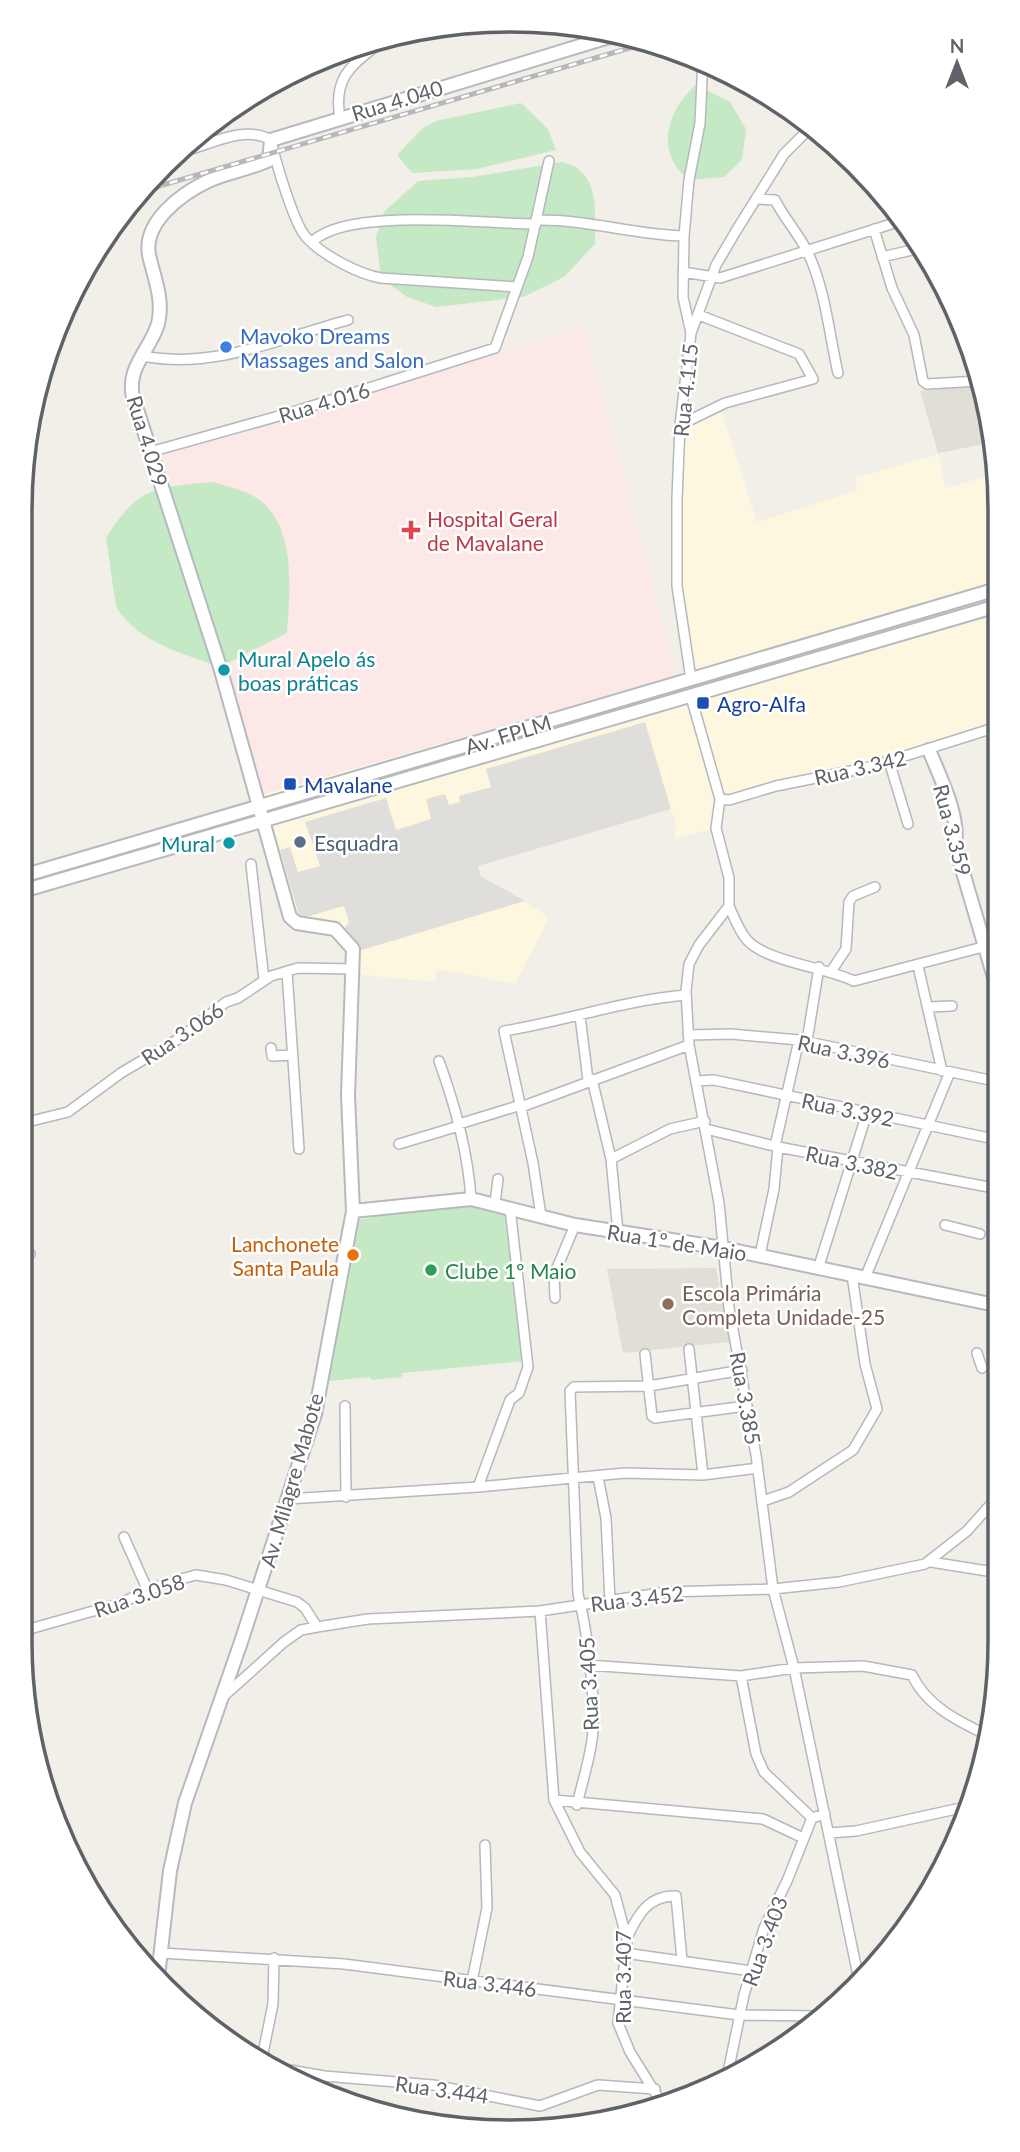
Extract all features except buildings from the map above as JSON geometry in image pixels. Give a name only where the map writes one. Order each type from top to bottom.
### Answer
[{"type":"street","name":"Rua 4.040","points":[[198,147],[250,133],[271,141],[597,40]]},
{"type":"street","points":[[340,118],[338,95],[344,76],[369,53]]},
{"type":"street","name":"Rua 4.115","points":[[691,679],[677,586],[680,425],[691,332],[683,298],[684,236],[689,180],[700,123],[702,72]]},
{"type":"street","points":[[691,332],[712,277],[736,231],[759,199],[785,154],[804,132]]},
{"type":"street","points":[[271,141],[305,236],[341,262],[372,276],[517,287],[537,222],[550,162]]},
{"type":"street","name":"Rua 4.029","points":[[258,809],[220,667],[131,389],[134,368],[143,356],[159,313],[158,288],[148,243],[150,229],[200,185],[269,160],[271,141]]},
{"type":"street","points":[[759,199],[775,200],[780,214],[806,250],[818,282],[838,373]]},
{"type":"street","points":[[313,241],[327,230],[339,226],[404,220],[580,222],[625,232],[684,236]]},
{"type":"street","points":[[683,272],[720,278],[893,223]]},
{"type":"street","points":[[874,229],[892,288],[915,335],[923,381],[928,384],[971,381]]},
{"type":"street","points":[[882,257],[912,250]]},
{"type":"street","name":"Rua 4.016","points":[[150,452],[306,408],[492,350],[496,346],[517,287]]},
{"type":"street","points":[[680,425],[724,403],[813,379],[799,354],[783,345],[699,315]]},
{"type":"street","points":[[143,356],[167,360],[227,355],[348,320]]},
{"type":"street","name":"Av. FPLM","points":[[32,873],[258,809],[988,592]]},
{"type":"street","name":"Av. FPLM","points":[[32,888],[988,609]]},
{"type":"street","points":[[741,665],[746,680]]},
{"type":"street","points":[[691,697],[720,799],[716,828],[729,878],[729,906],[744,936],[760,950],[796,964],[832,970],[854,981],[988,947]]},
{"type":"street","name":"Rua 3.342","points":[[720,799],[729,800],[776,786],[889,761],[988,730]]},
{"type":"street","name":"Rua 3.359","points":[[929,750],[951,812],[956,845],[988,958]]},
{"type":"street","points":[[889,761],[908,824]]},
{"type":"street","name":"Av. Milagre Mabote","points":[[159,1967],[176,1839],[218,1702],[258,1592],[315,1414],[353,1211],[348,1096],[353,949],[335,929],[298,923],[290,917],[256,824],[258,809]]},
{"type":"street","points":[[251,864],[255,923],[264,980]]},
{"type":"street","points":[[832,970],[846,950],[849,902],[853,896],[875,887]]},
{"type":"street","name":"Rua 3.385","points":[[729,906],[692,956],[686,995],[689,1045],[706,1125],[729,1308],[758,1468],[774,1589],[830,1833],[857,1970]]},
{"type":"street","points":[[763,1501],[789,1492],[853,1450],[877,1409],[864,1364],[858,1277],[908,1173],[946,1072],[918,966]]},
{"type":"street","points":[[760,1255],[774,1189],[785,1096],[803,1040],[819,967]]},
{"type":"street","name":"Rua 3.066","points":[[32,1121],[68,1112],[121,1073],[180,1038],[226,1002],[238,998],[264,980],[287,971],[353,969]]},
{"type":"street","points":[[287,971],[299,1149]]},
{"type":"street","points":[[541,1216],[504,1031],[580,1016],[635,1000],[686,995]]},
{"type":"street","points":[[929,1007],[952,1006]]},
{"type":"street","points":[[580,1016],[590,1080],[611,1159],[618,1232]]},
{"type":"street","name":"Rua 3.396","points":[[688,1035],[731,1034],[803,1040],[988,1080]]},
{"type":"street","points":[[399,1144],[521,1106],[689,1045]]},
{"type":"street","points":[[271,1048],[272,1056],[293,1055]]},
{"type":"street","points":[[439,1060],[459,1125],[471,1199]]},
{"type":"street","name":"Rua 3.392","points":[[696,1081],[714,1080],[988,1138]]},
{"type":"street","points":[[818,1269],[867,1113]]},
{"type":"street","points":[[611,1159],[662,1132],[706,1125]]},
{"type":"street","name":"Rua 3.382","points":[[706,1125],[777,1147],[988,1187]]},
{"type":"street","points":[[495,1203],[498,1179]]},
{"type":"street","name":"Rua 1º de Maio","points":[[353,1211],[471,1199],[575,1225],[760,1255],[988,1304]]},
{"type":"street","points":[[478,1487],[510,1400],[519,1393],[528,1367],[510,1208]]},
{"type":"street","points":[[555,1298],[554,1275],[575,1225]]},
{"type":"street","points":[[945,1225],[980,1234]]},
{"type":"street","points":[[689,1349],[703,1475]]},
{"type":"street","points":[[977,1353],[982,1368]]},
{"type":"street","points":[[645,1354],[655,1418],[746,1406]]},
{"type":"street","points":[[649,1386],[742,1370]]},
{"type":"street","name":"Rua 3.405","points":[[578,1805],[592,1740],[572,1479],[571,1389],[649,1386]]},
{"type":"street","points":[[345,1406],[346,1497]]},
{"type":"street","points":[[288,1499],[478,1487],[625,1473],[703,1475],[758,1468]]},
{"type":"street","points":[[598,1477],[606,1518],[610,1601]]},
{"type":"street","name":"Rua 3.452","points":[[218,1702],[301,1630],[368,1619],[540,1611],[689,1590],[774,1589],[839,1582],[931,1562],[967,1531],[988,1507]]},
{"type":"street","points":[[124,1536],[148,1591]]},
{"type":"street","points":[[931,1562],[988,1571]]},
{"type":"street","name":"Rua 3.058","points":[[32,1629],[118,1604],[180,1578],[195,1575],[226,1580],[258,1592]]},
{"type":"street","points":[[258,1592],[302,1604],[317,1627]]},
{"type":"street","name":"Rua 3.407","points":[[540,1611],[554,1800],[580,1852],[615,1895],[626,1940],[620,2029],[659,2097]]},
{"type":"street","points":[[588,1665],[741,1675],[794,1668],[863,1666],[912,1675],[918,1688],[942,1712],[980,1731]]},
{"type":"street","points":[[741,1675],[756,1754],[764,1772],[812,1818],[825,1814]]},
{"type":"street","points":[[554,1800],[578,1805],[762,1819],[802,1837]]},
{"type":"street","points":[[830,1833],[856,1831],[958,1809]]},
{"type":"street","name":"Rua 3.403","points":[[729,2067],[739,2015],[764,1928],[787,1881],[802,1837],[812,1818]]},
{"type":"street","points":[[472,1981],[487,1908],[485,1845]]},
{"type":"street","points":[[626,1940],[640,1911],[654,1901],[676,1896],[682,1960]]},
{"type":"street","name":"Rua 3.446","points":[[161,1953],[274,1958],[739,2015],[808,2016]]},
{"type":"street","points":[[625,1953],[751,1971]]},
{"type":"street","points":[[263,2051],[273,2004],[274,1958]]},
{"type":"street","name":"Rua 3.444","points":[[303,2073],[433,2085],[540,2106],[560,2101],[596,2085],[655,2089]]},
{"type":"shaded area","name":"Hospital Geral de Mavalane","points":[[585,327],[676,676],[254,797],[164,454]]},
{"type":"shaded area","points":[[972,386],[983,444],[938,453],[920,391]]},
{"type":"shaded area","points":[[719,405],[757,522],[858,490],[855,478],[939,454],[945,488],[987,477],[988,730],[929,750],[721,799],[716,828],[675,839],[676,824],[670,807],[477,866],[481,875],[547,916],[547,922],[515,984],[436,970],[435,982],[353,974],[353,949],[342,936],[297,923],[254,797],[690,672],[681,604],[680,425]]},
{"type":"shaded area","points":[[645,722],[671,809],[478,866],[481,876],[525,901],[362,950],[344,929],[349,922],[344,906],[303,918],[299,915],[280,850],[290,847],[298,872],[320,866],[305,822],[386,798],[396,830],[431,819],[426,799],[445,794],[449,805],[460,802],[459,796],[491,787],[486,769]]},
{"type":"shaded area","name":"Escola Primária Completa Unidade-25","points":[[716,1268],[730,1342],[623,1353],[607,1269]]},
{"type":"green space","points":[[696,85],[730,102],[746,129],[742,160],[724,177],[689,180],[671,157],[668,145],[672,119],[686,95]]},
{"type":"green space","points":[[521,103],[548,129],[556,150],[477,169],[412,173],[397,155],[423,128],[436,121]]},
{"type":"green space","points":[[562,162],[584,174],[590,184],[595,207],[595,244],[564,277],[523,297],[436,307],[407,297],[381,278],[376,237],[384,212],[418,181],[472,177]]},
{"type":"green space","points":[[214,482],[250,494],[265,505],[284,537],[289,576],[287,633],[220,667],[163,646],[126,620],[116,604],[106,538],[128,508],[150,492]]},
{"type":"green space","name":"Clube 1º Maio","points":[[445,1205],[487,1207],[509,1217],[524,1361],[402,1373],[402,1377],[329,1381],[357,1220]]},
{"type":"railway","points":[[158,186],[631,47]]},
{"type":"place","name":"Mavoko Dreams Massages and Salon","points":[[226,347]]},
{"type":"place","name":"Hospital Geral de Mavalane","points":[[411,530]]},
{"type":"place","name":"Mural Apelo ás boas práticas","points":[[224,670]]},
{"type":"place","name":"Agro-Alfa","points":[[703,703]]},
{"type":"place","name":"Mavalane","points":[[290,784]]},
{"type":"place","name":"Esquadra","points":[[300,842]]},
{"type":"place","name":"Mural","points":[[229,843]]},
{"type":"place","name":"Lanchonete Santa Paula","points":[[353,1255]]},
{"type":"place","name":"Clube 1º Maio","points":[[431,1270]]},
{"type":"place","name":"Escola Primária Completa Unidade-25","points":[[668,1304]]}]
